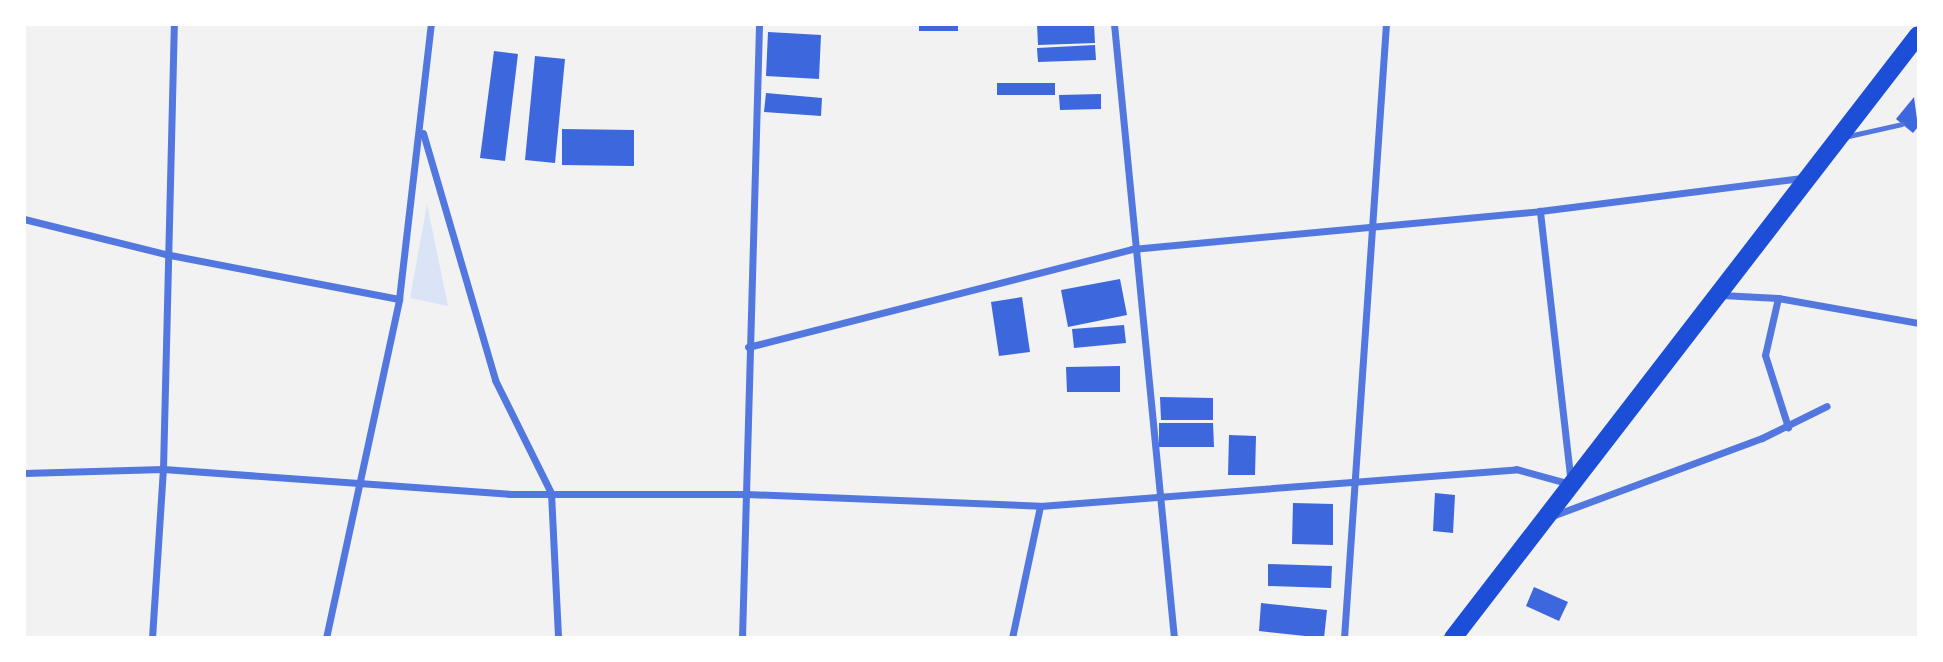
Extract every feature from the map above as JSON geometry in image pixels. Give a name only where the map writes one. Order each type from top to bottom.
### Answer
[{"type":"main road","points":[[1453,638],[1721,295],[1919,35]]},
{"type":"street","points":[[152,638],[163,468],[174,24]]},
{"type":"street","points":[[326,638],[399,299],[421,130],[431,24]]},
{"type":"street","points":[[741,638],[759,24]]},
{"type":"street","points":[[1115,24],[1132,249],[1162,496],[1174,638]]},
{"type":"street","points":[[1344,638],[1358,480],[1370,227],[1386,24]]},
{"type":"street","points":[[421,130],[495,380],[551,493],[558,638]]},
{"type":"street","points":[[748,347],[1132,249],[1540,211],[1811,177]]},
{"type":"street","points":[[24,473],[163,468],[551,493],[747,494],[1040,506],[1516,469],[1571,484],[1540,211]]},
{"type":"street","points":[[24,219],[170,255],[399,299]]},
{"type":"street","points":[[1721,295],[1778,298],[1919,323]]},
{"type":"street","points":[[1778,298],[1765,355],[1788,427]]},
{"type":"street","points":[[1545,518],[1593,506],[1788,427],[1827,406]]},
{"type":"street","points":[[1012,638],[1040,506]]},
{"type":"lane","points":[[1840,137],[1902,124]]},
{"type":"shaded area","points":[[427,204],[448,306],[410,298]]},
{"type":"building","points":[[919,24],[958,24],[958,31],[919,31]]},
{"type":"building","points":[[1037,24],[1094,24],[1095,43],[1038,45]]},
{"type":"building","points":[[768,32],[821,35],[819,79],[766,76]]},
{"type":"building","points":[[1095,45],[1096,60],[1038,62],[1037,48]]},
{"type":"building","points":[[494,51],[518,54],[505,161],[480,158]]},
{"type":"building","points":[[535,56],[565,59],[555,163],[525,160]]},
{"type":"building","points":[[997,83],[1055,83],[1055,95],[997,95]]},
{"type":"building","points":[[766,93],[822,98],[821,116],[764,112]]},
{"type":"building","points":[[1101,94],[1101,109],[1060,110],[1059,95]]},
{"type":"building","points":[[1914,97],[1918,127],[1913,133],[1896,119]]},
{"type":"building","points":[[562,129],[634,130],[634,166],[562,165]]},
{"type":"building","points":[[1120,279],[1127,315],[1068,327],[1061,290]]},
{"type":"building","points":[[1022,297],[1030,352],[999,356],[991,302]]},
{"type":"building","points":[[1124,325],[1126,343],[1074,348],[1072,329]]},
{"type":"building","points":[[1120,366],[1120,392],[1067,392],[1066,367]]},
{"type":"building","points":[[1160,397],[1213,398],[1213,420],[1161,420]]},
{"type":"building","points":[[1159,423],[1213,423],[1214,447],[1159,447]]},
{"type":"building","points":[[1229,435],[1256,436],[1255,475],[1228,475]]},
{"type":"building","points":[[1435,493],[1455,495],[1453,533],[1433,531]]},
{"type":"building","points":[[1293,503],[1333,504],[1333,545],[1292,544]]},
{"type":"building","points":[[1268,564],[1332,566],[1331,588],[1268,586]]},
{"type":"building","points":[[1534,587],[1568,602],[1559,621],[1526,606]]},
{"type":"building","points":[[1261,603],[1327,610],[1324,638],[1259,631]]}]
